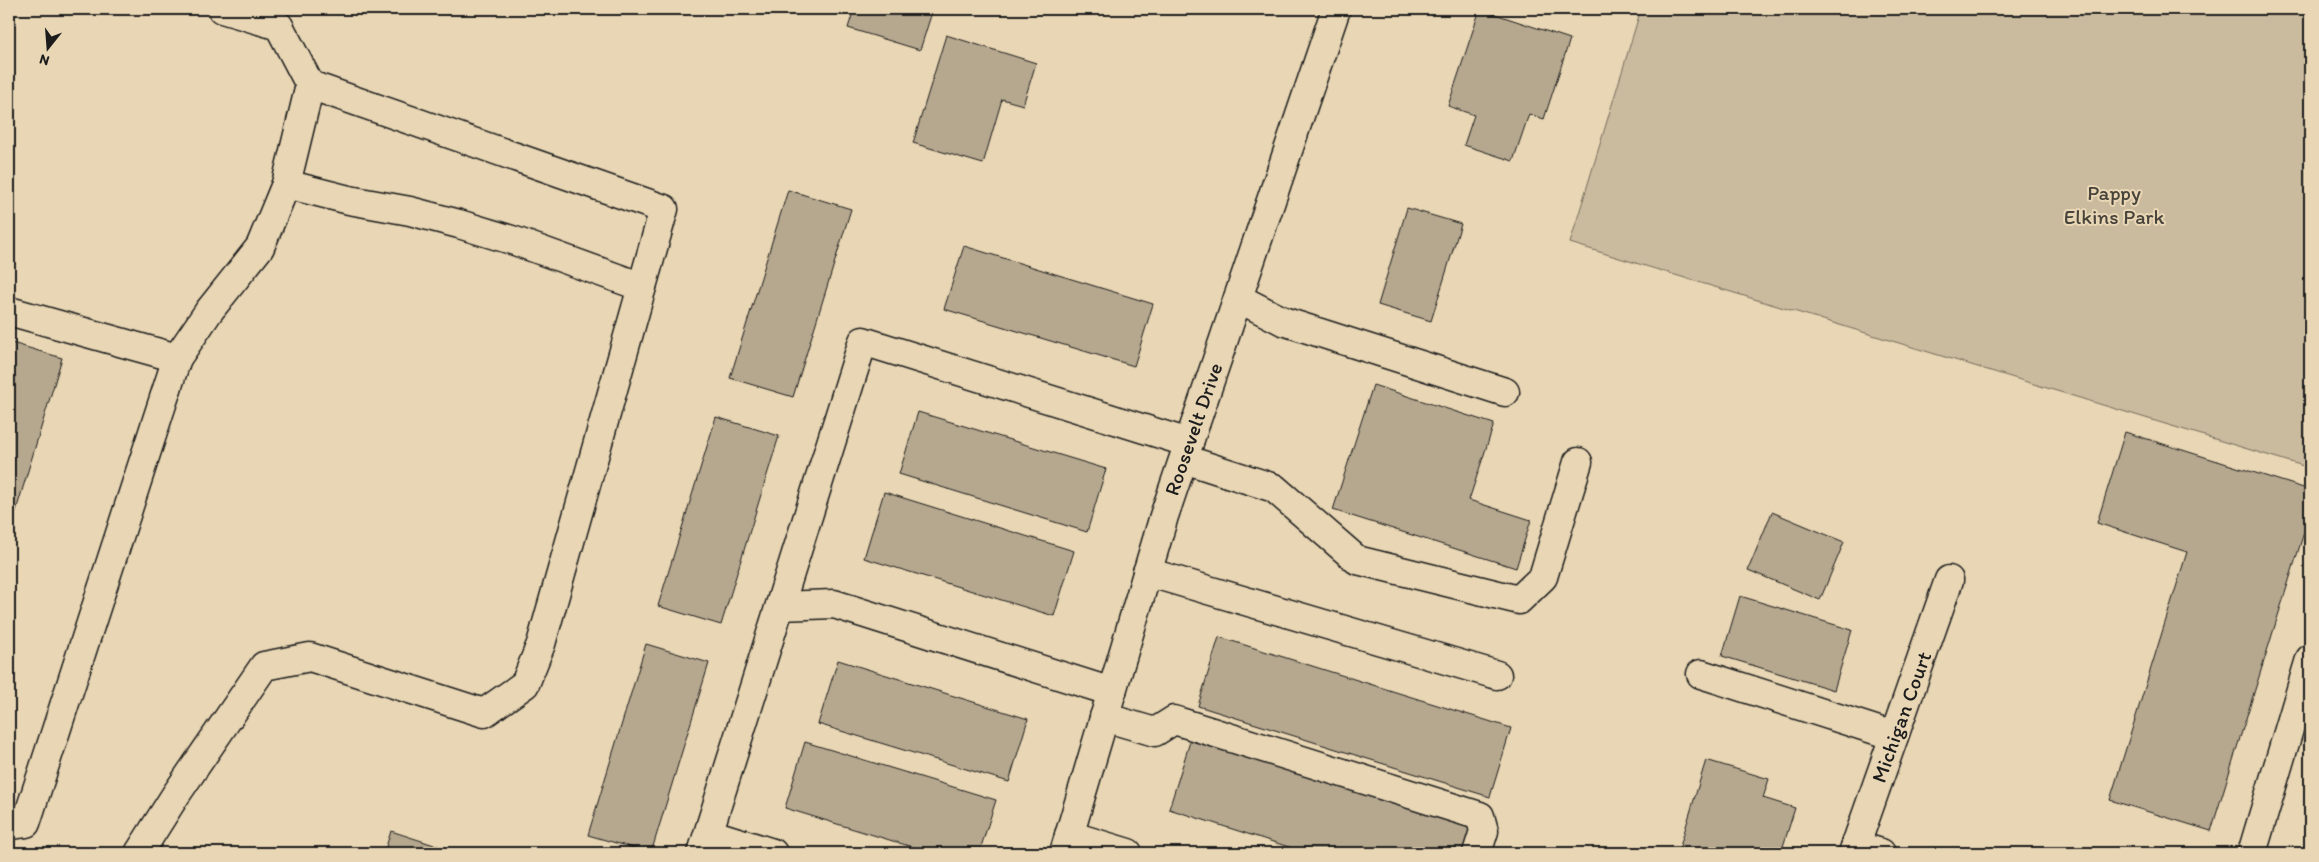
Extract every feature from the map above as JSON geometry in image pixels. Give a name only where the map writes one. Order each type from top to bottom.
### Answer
[{"type":"street","points":[[9,825],[26,823],[177,358],[209,311],[260,247],[286,184],[310,85],[279,26],[222,9]]},
{"type":"street","name":"Roosevelt Drive","points":[[1066,844],[1186,451],[1336,9]]},
{"type":"street","points":[[139,853],[175,796],[264,666],[310,657],[484,713],[525,684],[541,644],[664,209],[310,85]]},
{"type":"street","points":[[286,184],[349,200],[410,211],[451,222],[515,242],[642,287]]},
{"type":"street","points":[[1238,298],[1283,321],[1505,392]]},
{"type":"street","points":[[9,311],[177,358]]},
{"type":"street","points":[[773,853],[706,843],[863,342],[1186,451],[1274,488],[1357,560],[1519,600],[1543,577],[1578,462]]},
{"type":"street","points":[[1148,572],[1497,675]]},
{"type":"street","name":"Michigan Court","points":[[1854,849],[1949,580]]},
{"type":"street","points":[[780,606],[834,604],[1108,704],[1155,732],[1174,720],[1480,816],[1484,831],[1477,853]]},
{"type":"street","points":[[2252,853],[2310,659]]},
{"type":"street","points":[[1701,674],[1894,736]]},
{"type":"street","points":[[1066,844],[1128,853]]},
{"type":"street","points":[[1854,849],[1881,853]]},
{"type":"green space","name":"Pappy Elkins Park","points":[[1641,9],[2310,9],[2310,468],[1570,243]]},
{"type":"building","points":[[854,9],[933,9],[920,50],[848,28]]},
{"type":"building","points":[[1480,9],[1570,39],[1544,119],[1529,114],[1513,161],[1464,145],[1474,115],[1448,106]]},
{"type":"building","points":[[946,35],[1036,63],[1023,105],[1002,99],[983,164],[913,143]]},
{"type":"building","points":[[788,190],[851,209],[793,397],[730,378]]},
{"type":"building","points":[[1407,208],[1461,224],[1431,321],[1378,305]]},
{"type":"building","points":[[964,246],[1153,304],[1134,366],[944,309]]},
{"type":"building","points":[[9,342],[62,358],[9,534]]},
{"type":"building","points":[[1373,385],[1494,424],[1469,500],[1531,520],[1516,568],[1333,510]]},
{"type":"building","points":[[918,412],[1106,469],[1087,532],[899,474]]},
{"type":"building","points":[[716,417],[779,436],[721,625],[658,606]]},
{"type":"building","points":[[2125,432],[2310,490],[2310,513],[2211,831],[2110,800],[2187,552],[2097,523]]},
{"type":"building","points":[[884,492],[1074,551],[1054,616],[864,558]]},
{"type":"building","points":[[1772,512],[1844,542],[1820,600],[1748,570]]},
{"type":"building","points":[[1740,596],[1852,630],[1834,690],[1722,656]]},
{"type":"building","points":[[1219,637],[1511,728],[1490,797],[1198,706]]},
{"type":"building","points":[[646,644],[709,663],[651,853],[588,835]]},
{"type":"building","points":[[838,660],[1028,719],[1009,782],[818,724]]},
{"type":"building","points":[[1193,732],[1476,822],[1466,853],[1308,853],[1169,809]]},
{"type":"building","points":[[805,742],[996,800],[979,853],[932,853],[785,808]]},
{"type":"building","points":[[1706,760],[1769,779],[1763,798],[1795,808],[1781,853],[1678,853]]},
{"type":"building","points":[[391,831],[459,853],[384,853]]}]
